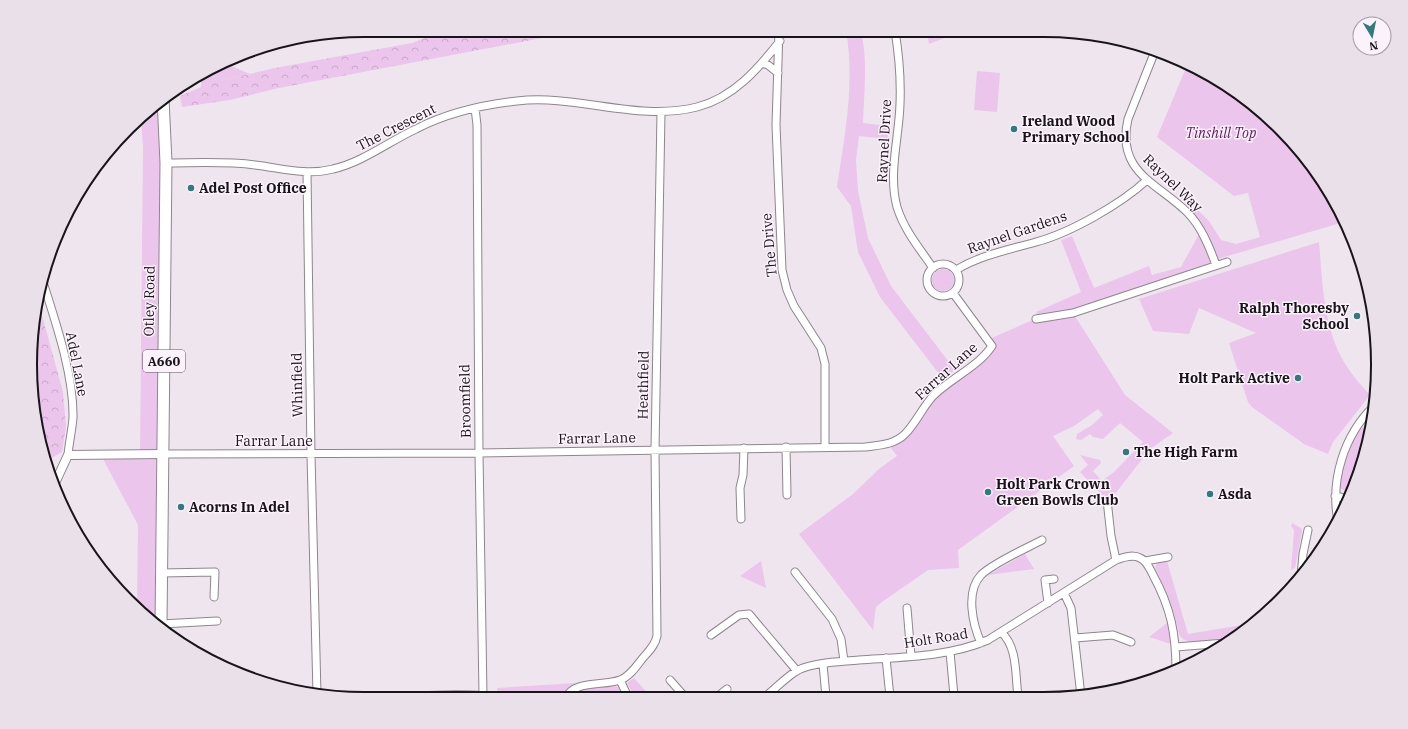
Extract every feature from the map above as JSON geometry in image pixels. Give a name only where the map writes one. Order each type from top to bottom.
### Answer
[{"type":"highway","name":"Otley Road","points":[[161,621],[166,163],[163,106]]},
{"type":"street","name":"The Drive","points":[[780,37],[776,125],[782,270],[787,290],[794,306],[821,348],[825,364],[825,447]]},
{"type":"street","name":"Raynel Drive","points":[[896,37],[899,56],[900,104],[895,160],[895,194],[902,219],[916,244],[933,268]]},
{"type":"street","name":"The Crescent","points":[[166,163],[224,163],[307,172],[332,170],[353,163],[416,128],[445,116],[475,108],[519,101],[570,101],[642,113],[661,113],[698,107],[724,96],[741,84],[762,63],[780,40]]},
{"type":"street","name":"Raynel Way","points":[[1153,56],[1125,130],[1128,155],[1138,172],[1186,211],[1194,220],[1207,243],[1216,265]]},
{"type":"street","points":[[762,63],[768,64],[778,73]]},
{"type":"street","name":"Broomfield","points":[[475,108],[477,124],[479,453],[484,692]]},
{"type":"street","name":"Heathfield","points":[[620,680],[626,677],[653,647],[657,636],[655,450],[661,113]]},
{"type":"street","name":"Whinfield","points":[[307,172],[311,455],[317,688]]},
{"type":"street","name":"Raynel Gardens","points":[[956,270],[981,257],[1060,234],[1124,199],[1147,180]]},
{"type":"street","points":[[1036,320],[1073,313],[1227,262]]},
{"type":"street","points":[[948,264],[956,270],[959,280],[956,289],[953,292],[943,296],[933,292],[928,282],[928,277],[933,268],[938,265],[948,264]]},
{"type":"street","name":"Adel Lane","points":[[45,291],[63,352],[69,386],[73,418],[68,455]]},
{"type":"street","name":"Farrar Lane","points":[[163,454],[311,455],[479,453],[786,447],[865,447],[888,444],[905,434],[933,396],[951,380],[987,353],[992,346],[953,292]]},
{"type":"street","points":[[1337,510],[1335,496],[1337,478],[1344,453],[1354,429],[1366,418]]},
{"type":"street","points":[[786,447],[787,495]]},
{"type":"street","points":[[741,519],[740,488],[743,475],[744,448]]},
{"type":"street","points":[[58,479],[68,455],[163,454]]},
{"type":"street","points":[[1335,496],[1342,498]]},
{"type":"street","points":[[1107,500],[1111,536],[1116,560]]},
{"type":"street","points":[[1302,565],[1308,530]]},
{"type":"street","points":[[980,643],[973,605],[975,584],[980,576],[988,569],[1042,540]]},
{"type":"street","name":"Holt Road","points":[[771,692],[797,671],[823,664],[950,652],[980,643],[1001,632],[1116,560],[1134,556],[1145,561],[1168,557]]},
{"type":"street","points":[[1145,561],[1162,591],[1171,616],[1176,647],[1176,664]]},
{"type":"street","points":[[161,573],[215,572],[214,597]]},
{"type":"street","points":[[795,572],[832,619],[841,639],[844,661]]},
{"type":"street","points":[[1048,603],[1045,580],[1054,579]]},
{"type":"street","points":[[1064,593],[1071,608],[1080,690]]},
{"type":"street","points":[[907,608],[911,656]]},
{"type":"street","points":[[711,635],[739,615],[749,614],[797,671]]},
{"type":"street","points":[[166,625],[217,621]]},
{"type":"street","points":[[1001,632],[1009,639],[1013,654],[1018,692]]},
{"type":"street","points":[[1075,638],[1113,635],[1131,642]]},
{"type":"street","points":[[1176,647],[1210,646]]},
{"type":"street","points":[[950,652],[954,692]]},
{"type":"street","points":[[886,658],[889,692]]},
{"type":"street","points":[[823,664],[826,692]]},
{"type":"street","points":[[570,692],[578,687],[620,680],[625,692]]},
{"type":"street","points":[[670,680],[681,692]]},
{"type":"street","points":[[723,692],[727,689]]},
{"type":"green space","points":[[427,37],[547,37],[279,88],[230,100],[182,107],[180,96],[201,87],[201,81],[214,74],[223,80],[275,68],[412,43]]},
{"type":"green space","points":[[847,37],[862,37],[865,76],[863,123],[889,126],[888,139],[859,136],[856,160],[858,191],[868,238],[891,286],[955,370],[943,379],[880,297],[858,252],[851,206],[837,187],[848,108],[850,70]]},
{"type":"green space","points":[[928,37],[947,37],[929,44]]},
{"type":"green space","points":[[231,66],[250,74],[223,80],[214,74]]},
{"type":"green space","name":"Tinshill Top","points":[[1185,70],[1225,92],[1259,118],[1275,133],[1290,149],[1316,183],[1339,224],[1221,258],[1159,283],[1073,313],[1125,395],[1173,433],[1150,449],[1115,494],[1103,496],[1080,472],[1088,465],[1080,455],[1100,460],[1101,463],[1093,471],[1102,481],[1114,472],[1143,442],[1120,423],[1103,439],[1093,437],[1090,434],[1081,440],[1076,439],[1077,434],[1092,425],[1103,415],[1098,409],[1074,426],[1053,436],[1074,466],[958,550],[959,568],[928,570],[882,602],[876,607],[873,630],[799,534],[853,494],[879,469],[897,456],[888,444],[905,434],[917,415],[992,346],[987,340],[1035,319],[1038,316],[1036,312],[1081,292],[1061,240],[1072,236],[1094,288],[1149,266],[1152,275],[1181,267],[1198,236],[1205,231],[1192,213],[1197,209],[1209,221],[1221,240],[1236,244],[1260,237],[1248,193],[1234,196],[1157,137]]},
{"type":"green space","points":[[977,71],[1000,73],[997,112],[974,110]]},
{"type":"green space","points":[[161,108],[161,621],[137,600],[138,525],[101,455],[140,454],[143,146],[141,125]]},
{"type":"green space","points":[[1319,242],[1323,292],[1329,326],[1341,357],[1350,371],[1369,394],[1369,396],[1333,442],[1328,454],[1304,444],[1252,407],[1248,402],[1229,343],[1256,333],[1199,308],[1189,334],[1153,331],[1139,299]]},
{"type":"green space","points":[[943,269],[951,272],[954,280],[951,288],[943,291],[935,288],[932,280],[935,272]]},
{"type":"green space","points":[[41,313],[63,392],[66,426],[62,452],[51,458],[43,428],[37,364]]},
{"type":"green space","points":[[1365,426],[1360,449],[1346,491],[1339,488],[1342,471],[1353,440]]},
{"type":"green space","points":[[1292,523],[1301,528],[1302,531],[1295,568],[1291,570],[1294,530],[1291,526]]},
{"type":"green space","points":[[1025,554],[1034,569],[988,575],[989,574]]},
{"type":"green space","points":[[761,561],[766,588],[740,576]]},
{"type":"green space","points":[[1167,561],[1188,634],[1242,625],[1224,638],[1196,642],[1181,638],[1170,603],[1155,567],[1157,563]]},
{"type":"green space","points":[[1167,623],[1171,644],[1149,637]]},
{"type":"green space","points":[[634,678],[647,692],[632,692],[627,683]]},
{"type":"green space","points":[[576,683],[566,692],[498,692],[497,688]]},
{"type":"green space","points":[[616,686],[624,692],[576,692],[584,688]]},
{"type":"place","name":"Ireland Wood Primary School","points":[[1014,129]]},
{"type":"place","name":"Adel Post Office","points":[[191,188]]},
{"type":"place","name":"Ralph Thoresby School","points":[[1357,316]]},
{"type":"place","name":"Holt Park Active","points":[[1298,378]]},
{"type":"place","name":"The High Farm","points":[[1126,452]]},
{"type":"place","name":"Holt Park Crown Green Bowls Club","points":[[988,492]]},
{"type":"place","name":"Asda","points":[[1210,494]]},
{"type":"place","name":"Acorns In Adel","points":[[181,507]]}]
